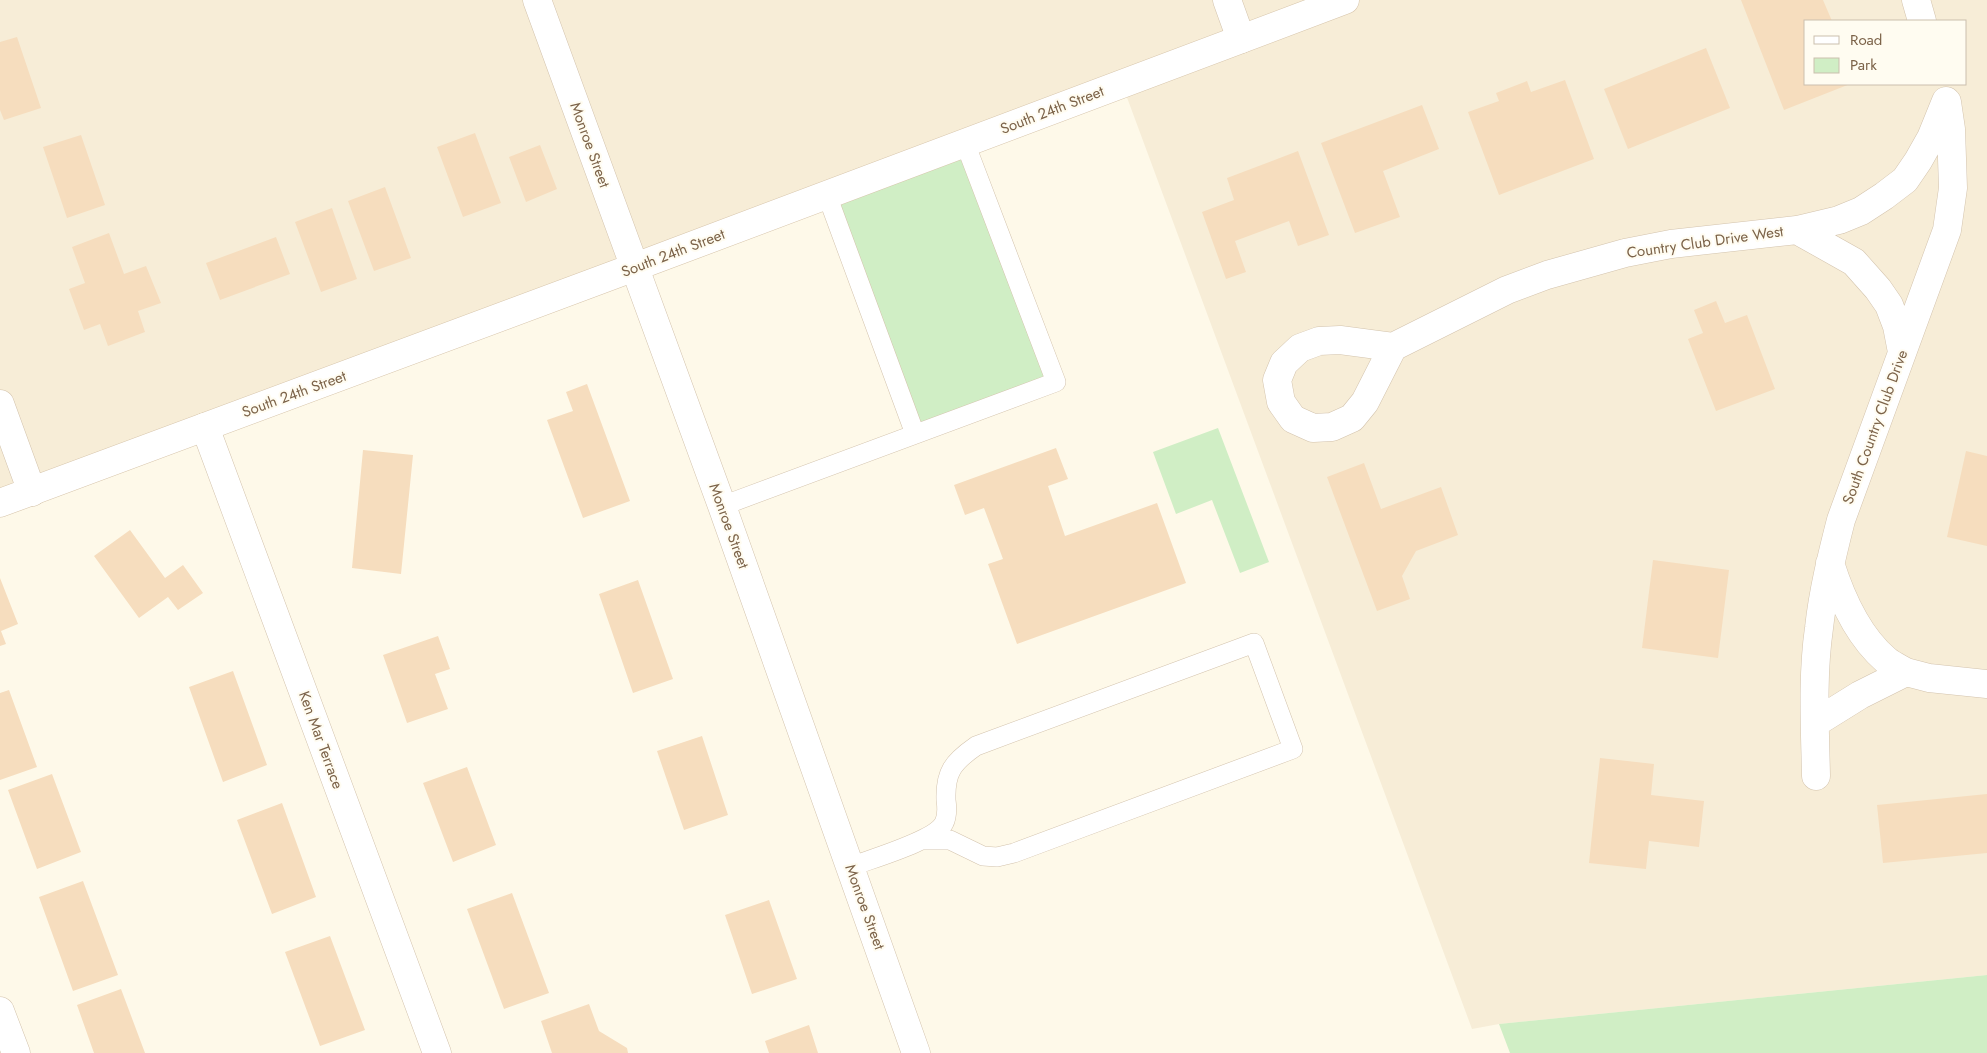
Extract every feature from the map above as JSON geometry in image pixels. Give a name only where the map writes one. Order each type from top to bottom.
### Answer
[{"type":"street","name":"Monroe Street","points":[[537,0],[722,506],[916,1053]]},
{"type":"street","points":[[1227,0],[1241,39]]},
{"type":"street","name":"South 24th Street","points":[[0,504],[635,268],[1345,0]]},
{"type":"street","points":[[1916,0],[1922,20]]},
{"type":"street","name":"Country Club Drive West","points":[[1393,348],[1506,290],[1547,275],[1625,253],[1671,244],[1797,230],[1839,220],[1861,211],[1905,180],[1927,146],[1944,92]]},
{"type":"street","name":"South Country Club Drive","points":[[1816,776],[1815,695],[1818,629],[1830,563],[1841,520],[1947,230],[1953,188],[1951,129],[1944,92]]},
{"type":"street","name":"Country Club Drive West","points":[[1797,230],[1854,262],[1878,289],[1889,305],[1902,352]]},
{"type":"street","points":[[0,404],[32,492]]},
{"type":"street","name":"Ken Mar Terrace","points":[[205,427],[438,1053]]},
{"type":"street","points":[[1830,563],[1837,586],[1859,628],[1872,646],[1887,661],[1906,672],[1929,678],[1987,684]]},
{"type":"street","points":[[1815,723],[1860,695],[1906,672]]},
{"type":"street","points":[[0,1011],[16,1053]]},
{"type":"lane","points":[[722,506],[1056,382],[965,143]]},
{"type":"lane","points":[[827,195],[915,434]]},
{"type":"lane","points":[[850,867],[922,840],[935,833],[944,823],[947,809],[946,781],[951,767],[976,746],[1254,643],[1294,749],[1014,853],[996,857],[983,856],[950,840],[922,840]]},
{"type":"shaded area","points":[[0,0],[1987,0],[1987,975],[1499,1024],[1472,1029],[1122,84],[0,503]]},
{"type":"green space","points":[[965,143],[1056,382],[915,434],[827,195]]},
{"type":"green space","points":[[1218,428],[1269,562],[1240,573],[1212,500],[1176,514],[1153,452]]},
{"type":"green space","points":[[1987,975],[1987,1053],[1510,1053],[1499,1024]]},
{"type":"building","points":[[1741,0],[1823,0],[1832,20],[1804,20],[1804,85],[1847,85],[1784,110]]},
{"type":"building","points":[[17,37],[41,108],[4,120],[0,110],[0,42]]},
{"type":"building","points":[[1706,48],[1730,108],[1628,149],[1604,89]]},
{"type":"building","points":[[1565,80],[1594,159],[1499,195],[1468,112],[1499,101],[1496,93],[1527,81],[1531,92]]},
{"type":"building","points":[[1422,105],[1439,149],[1383,171],[1400,217],[1355,233],[1321,143]]},
{"type":"building","points":[[475,133],[501,203],[463,217],[437,147]]},
{"type":"building","points":[[81,135],[105,205],[67,218],[43,147]]},
{"type":"building","points":[[540,145],[557,189],[526,202],[509,157]]},
{"type":"building","points":[[1298,151],[1329,235],[1298,246],[1289,221],[1235,241],[1246,272],[1226,279],[1202,212],[1234,200],[1227,178]]},
{"type":"building","points":[[385,187],[411,258],[374,271],[348,201]]},
{"type":"building","points":[[332,208],[357,279],[321,292],[295,222]]},
{"type":"building","points":[[109,233],[124,274],[146,266],[161,303],[138,311],[145,332],[108,346],[100,324],[84,330],[69,289],[85,283],[72,247]]},
{"type":"building","points":[[276,237],[290,274],[220,300],[206,263]]},
{"type":"building","points":[[1716,301],[1725,323],[1747,315],[1775,389],[1716,411],[1688,339],[1703,333],[1694,310]]},
{"type":"building","points":[[587,384],[630,501],[583,518],[547,420],[573,411],[566,392]]},
{"type":"building","points":[[1056,448],[1068,479],[1048,486],[1065,536],[1157,503],[1186,583],[1017,644],[988,564],[1003,559],[984,508],[965,515],[954,485]]},
{"type":"building","points":[[363,450],[413,455],[401,574],[352,568]]},
{"type":"building","points":[[1966,451],[1987,456],[1987,546],[1947,537]]},
{"type":"building","points":[[1364,463],[1381,509],[1441,487],[1458,535],[1416,551],[1402,576],[1410,599],[1377,611],[1327,477]]},
{"type":"building","points":[[130,530],[165,578],[183,565],[203,593],[178,610],[168,597],[139,618],[94,556]]},
{"type":"building","points":[[1653,560],[1729,570],[1718,658],[1642,648]]},
{"type":"building","points":[[0,578],[18,624],[1,631],[6,644],[0,646]]},
{"type":"building","points":[[638,580],[673,679],[633,693],[599,594]]},
{"type":"building","points":[[438,636],[450,669],[435,674],[448,709],[407,723],[383,655]]},
{"type":"building","points":[[233,671],[267,765],[223,782],[189,687]]},
{"type":"building","points":[[9,690],[37,767],[0,780],[0,693]]},
{"type":"building","points":[[702,736],[728,815],[684,830],[657,751]]},
{"type":"building","points":[[1600,758],[1654,764],[1651,795],[1704,801],[1699,847],[1649,841],[1646,869],[1589,863]]},
{"type":"building","points":[[467,767],[496,845],[453,862],[423,783]]},
{"type":"building","points":[[52,774],[81,852],[37,869],[8,790]]},
{"type":"building","points":[[1987,794],[1987,853],[1883,863],[1877,805]]},
{"type":"building","points":[[282,803],[316,897],[272,914],[237,820]]},
{"type":"building","points":[[83,881],[118,975],[73,991],[39,897]]},
{"type":"building","points":[[512,893],[549,993],[504,1009],[467,909]]},
{"type":"building","points":[[769,900],[797,979],[752,994],[725,915]]},
{"type":"building","points":[[330,936],[365,1030],[320,1046],[285,952]]},
{"type":"building","points":[[121,989],[145,1053],[94,1053],[77,1005]]},
{"type":"building","points":[[589,1004],[599,1031],[627,1048],[628,1053],[552,1053],[541,1021]]},
{"type":"building","points":[[809,1025],[818,1053],[769,1053],[765,1041]]}]
